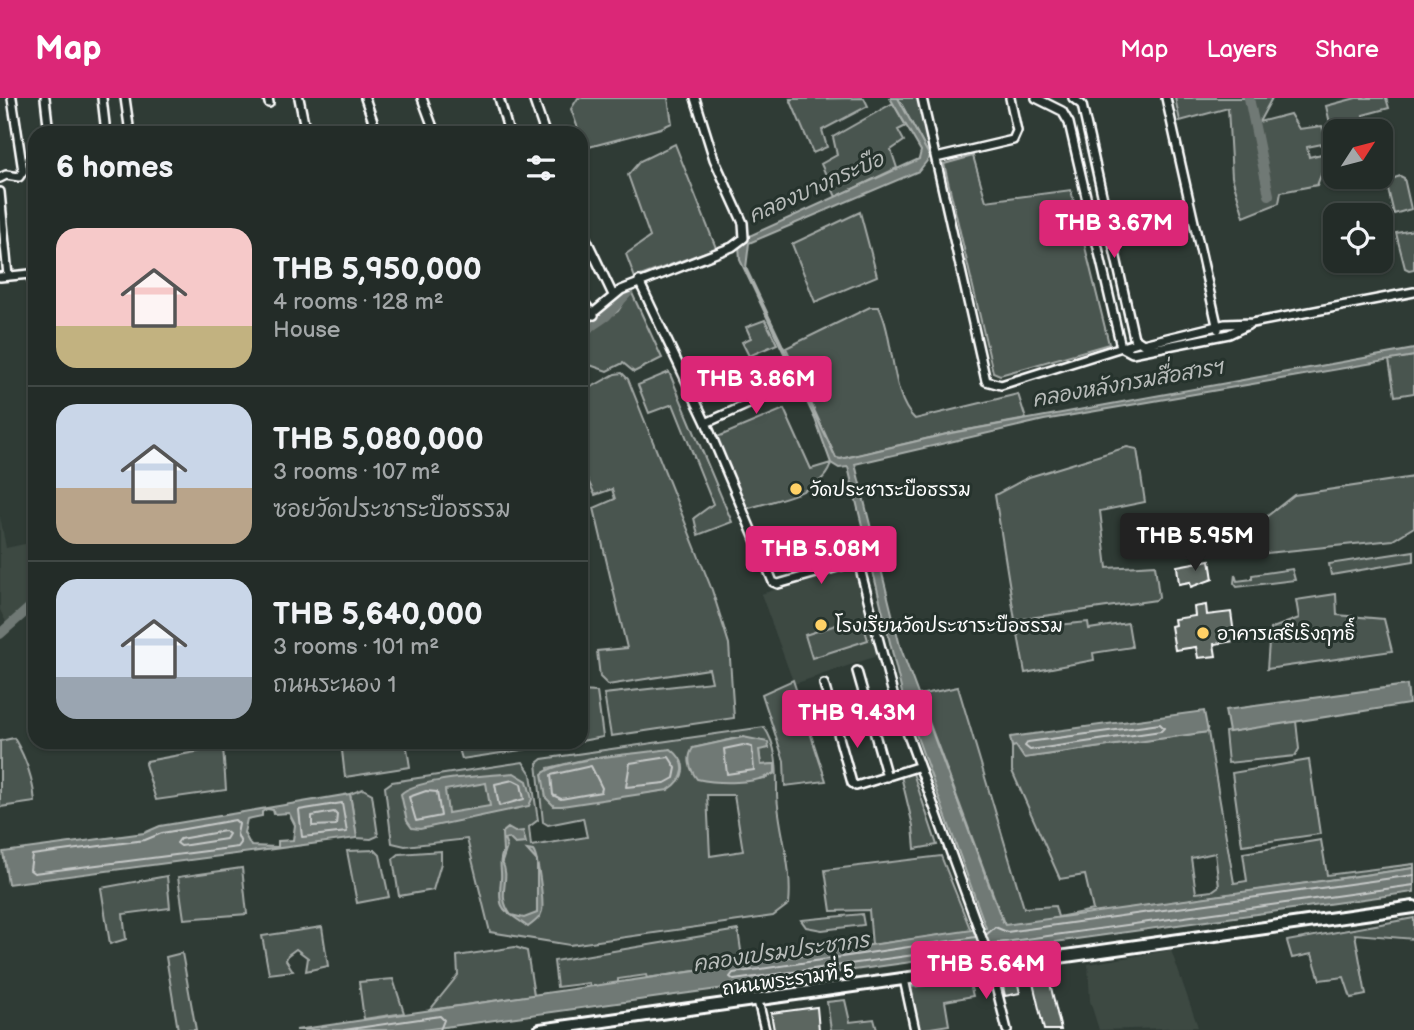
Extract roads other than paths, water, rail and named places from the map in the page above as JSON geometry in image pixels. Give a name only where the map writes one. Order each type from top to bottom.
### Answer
[{"type":"main road","name":"ถนนพระรามที่ 5","points":[[540,1030],[589,1027],[992,966],[1414,907]]},
{"type":"street","points":[[0,178],[19,177],[23,171],[12,98]]},
{"type":"street","points":[[45,98],[48,126]]},
{"type":"street","points":[[102,98],[105,126]]},
{"type":"street","points":[[125,98],[129,126]]},
{"type":"street","points":[[299,98],[305,126]]},
{"type":"street","points":[[365,98],[375,126]]},
{"type":"street","points":[[422,98],[432,126]]},
{"type":"street","points":[[499,98],[507,126]]},
{"type":"street","points":[[533,98],[543,126]]},
{"type":"street","points":[[588,314],[613,295],[641,280],[732,247],[744,238],[743,223],[714,159],[695,98]]},
{"type":"street","points":[[922,98],[986,381],[1001,385],[1138,342]]},
{"type":"street","points":[[936,158],[1013,140],[1017,131],[1010,98]]},
{"type":"street","points":[[1036,98],[1062,111],[1069,123],[1121,347],[1132,354],[1219,336],[1252,323]]},
{"type":"street","points":[[1062,111],[1076,98],[1082,105],[1115,262],[1134,338],[1138,342],[1143,344],[1217,326],[1252,323],[1414,292]]},
{"type":"street","points":[[1166,98],[1219,336]]},
{"type":"street","points":[[1078,163],[1093,159]]},
{"type":"street","points":[[0,192],[4,276],[28,274]]},
{"type":"street","points":[[588,243],[613,295]]},
{"type":"street","points":[[1101,266],[1115,262]]},
{"type":"street","points":[[641,280],[706,423],[773,582],[778,584],[855,562],[859,565],[894,699],[988,954],[1007,1030]]},
{"type":"street","points":[[706,423],[795,383]]},
{"type":"street","points":[[857,671],[887,777]]},
{"type":"street","points":[[824,684],[852,783],[856,786],[917,767]]},
{"type":"street","points":[[868,708],[894,699]]},
{"type":"street","points":[[904,979],[915,1030]]},
{"type":"street","points":[[758,1001],[765,1030]]},
{"type":"water","points":[[890,98],[898,98],[930,157],[919,171],[749,243],[746,268],[836,458],[951,433],[1414,349],[1414,356],[1044,420],[855,464],[900,646],[1005,925],[1414,868],[1414,892],[423,1030],[296,1030],[986,928],[904,701],[848,467],[839,468],[831,463],[815,419],[740,260],[739,245],[747,237],[919,159],[921,151]]},
{"type":"water","points":[[1407,685],[1409,704],[1229,732],[1225,710]]},
{"type":"water","points":[[1204,711],[1208,732],[1024,758],[1016,746],[1012,747],[1010,737]]},
{"type":"water","points":[[743,737],[768,742],[769,748],[759,750],[761,765],[775,764],[775,773],[737,782],[697,779],[690,764],[693,748]]},
{"type":"water","points":[[671,749],[681,760],[683,771],[679,781],[668,790],[562,806],[554,806],[546,798],[542,774],[551,769],[582,761]]},
{"type":"water","points":[[514,773],[527,781],[532,799],[529,806],[420,829],[412,828],[407,821],[401,794],[409,789],[437,781]],"holes":[[[486,783],[490,806],[448,813],[445,790]]]},
{"type":"water","points":[[350,794],[357,838],[8,884],[3,852],[144,833],[160,826]],"holes":[[[267,809],[273,810],[274,814],[289,813],[295,825],[293,840],[278,841],[278,847],[251,846],[244,833],[247,819],[262,816],[262,812]]]},
{"type":"water","points":[[508,828],[515,832],[523,831],[526,843],[515,844],[509,838],[504,839],[507,847],[502,862],[505,869],[504,900],[511,915],[524,918],[537,913],[537,862],[539,870],[542,911],[528,927],[508,913],[504,909],[500,899],[502,833]]},
{"type":"waterway","points":[[1249,98],[1269,195]]},
{"type":"waterway","points":[[588,328],[606,316],[628,292]]},
{"type":"waterway","points":[[0,634],[28,609]]},
{"type":"place","name":"วัดประชาระบือธรรม","points":[[796,489]]},
{"type":"place","name":"โรงเรียนวัดประชาระบือธรรม","points":[[821,625]]},
{"type":"place","name":"อาคารเสรีเริงฤทธิ์","points":[[1203,633]]},
{"type":"water label","name":"คลองบางกระบือ","points":[[816,187]]},
{"type":"water label","name":"คลองหลังกรมสื่อสารฯ","points":[[1128,383]]},
{"type":"water label","name":"คลองเปรมประชากร","points":[[781,952]]}]
